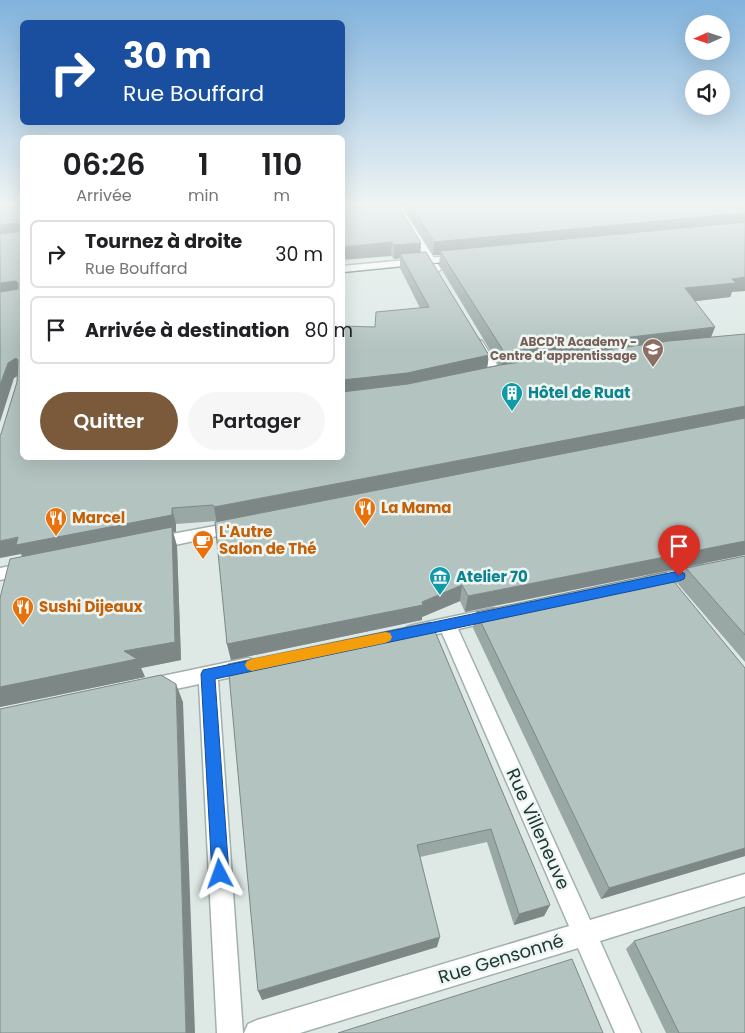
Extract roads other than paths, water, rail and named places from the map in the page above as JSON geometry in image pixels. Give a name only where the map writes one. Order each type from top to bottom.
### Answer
[{"type":"street","points":[[426,252],[440,276]]},
{"type":"street","points":[[345,269],[470,257]]},
{"type":"street","points":[[473,334],[496,374]]},
{"type":"street","points":[[137,546],[255,523]]},
{"type":"street","points":[[0,574],[39,566]]},
{"type":"street","points":[[635,585],[718,568]]},
{"type":"street","points":[[663,580],[676,595]]},
{"type":"street","points":[[399,634],[513,611]]},
{"type":"street","name":"Rue Villeneuve","points":[[447,624],[628,1033]]},
{"type":"street","points":[[132,690],[265,662]]},
{"type":"street","points":[[208,674],[230,1033]]},
{"type":"street","name":"Rue Gensonné","points":[[257,1033],[745,885]]},
{"type":"tram line","points":[[345,273],[452,262]]},
{"type":"place","name":"ABCD'R Academy - Centre d’apprentissage","points":[[653,368]]},
{"type":"place","name":"Hôtel de Ruat","points":[[512,412]]},
{"type":"place","name":"La Mama","points":[[365,527]]},
{"type":"place","name":"Marcel","points":[[56,537]]},
{"type":"place","name":"L'Autre Salon de Thé","points":[[203,560]]},
{"type":"place","name":"Atelier 70","points":[[440,596]]},
{"type":"place","name":"Sushi Dijeaux","points":[[23,626]]}]
